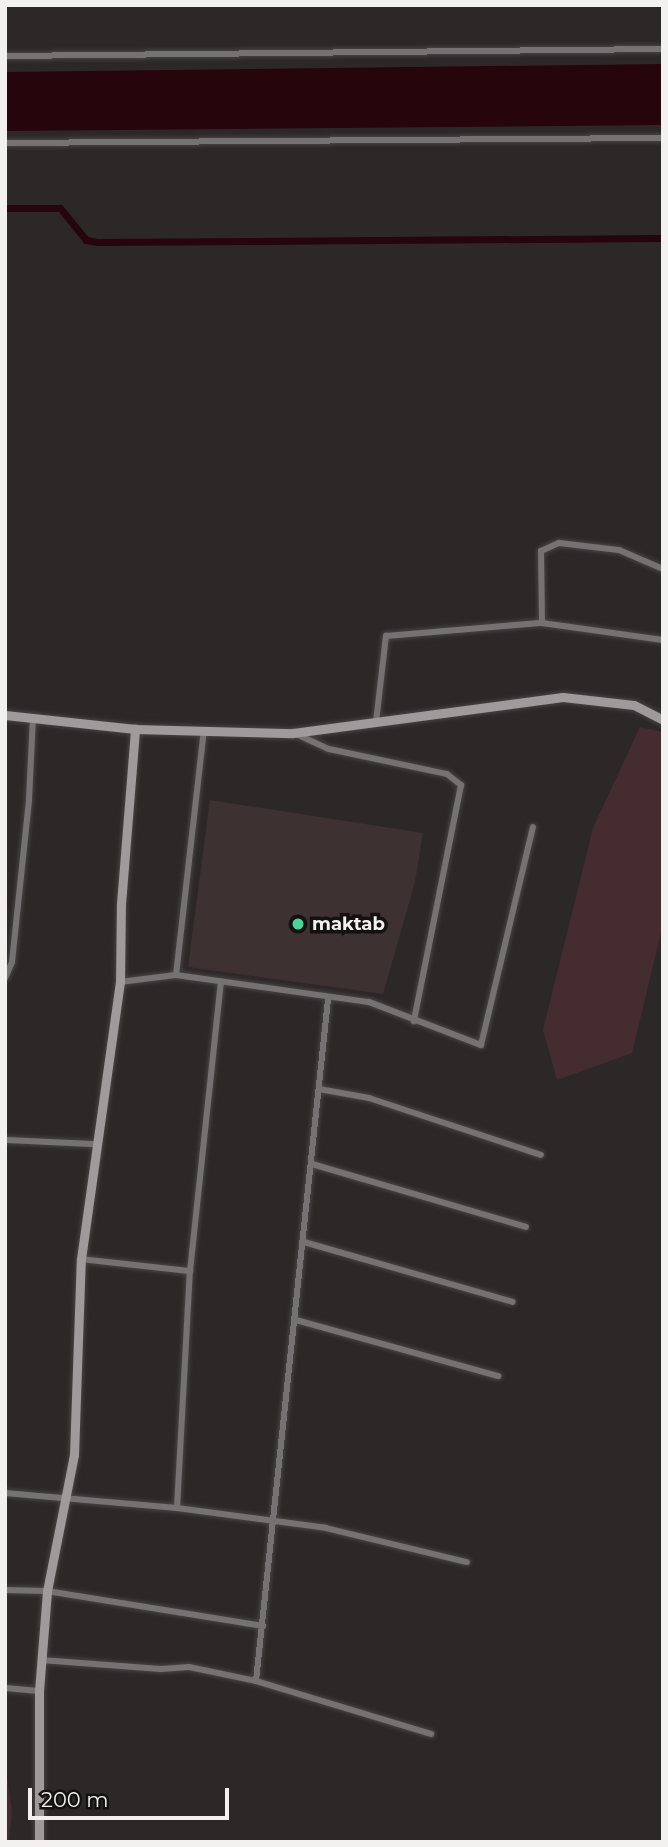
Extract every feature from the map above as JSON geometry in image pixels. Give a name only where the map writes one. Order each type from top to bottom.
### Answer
[{"type":"street","points":[[5,56],[663,49]]},
{"type":"street","points":[[5,144],[663,138]]},
{"type":"street","points":[[542,623],[541,551],[559,543],[619,550],[663,569]]},
{"type":"street","points":[[376,722],[386,636],[542,623],[663,640]]},
{"type":"street","points":[[5,715],[135,729],[293,733],[563,697],[634,705],[663,720]]},
{"type":"street","points":[[5,978],[12,962],[27,813],[33,717]]},
{"type":"street","points":[[39,1842],[41,1660],[47,1591],[74,1455],[81,1259],[94,1144],[120,982],[121,904],[135,729]]},
{"type":"street","points":[[176,975],[204,731]]},
{"type":"street","points":[[293,733],[328,749],[446,774],[461,785],[414,1021]]},
{"type":"street","points":[[120,982],[176,975],[328,999],[369,1002],[481,1045],[533,827]]},
{"type":"street","points":[[177,1508],[190,1271],[221,982]]},
{"type":"street","points":[[256,1681],[276,1522],[328,999]]},
{"type":"street","points":[[319,1089],[369,1098],[541,1155]]},
{"type":"street","points":[[5,1140],[94,1144]]},
{"type":"street","points":[[312,1164],[526,1227]]},
{"type":"street","points":[[304,1242],[513,1302]]},
{"type":"street","points":[[81,1259],[190,1271]]},
{"type":"street","points":[[296,1320],[498,1376]]},
{"type":"street","points":[[5,1493],[177,1508],[326,1528],[467,1562]]},
{"type":"street","points":[[5,1590],[47,1591],[263,1626]]},
{"type":"street","points":[[41,1660],[161,1669],[188,1667],[256,1681],[431,1734]]},
{"type":"street","points":[[5,1688],[39,1690]]},
{"type":"shaded area","points":[[663,64],[663,125],[5,131],[5,72]]},
{"type":"shaded area","points":[[640,727],[663,732],[663,924],[632,1053],[557,1080],[543,1030],[593,828]]},
{"type":"shaded area","name":"maktab","points":[[210,800],[423,833],[415,882],[383,994],[188,967]]},
{"type":"shaded area","points":[[5,1762],[12,1811],[9,1842],[5,1842]]},
{"type":"waterway","points":[[5,208],[60,208],[86,240],[97,242],[663,238]]},
{"type":"place","name":"maktab","points":[[298,924]]}]
